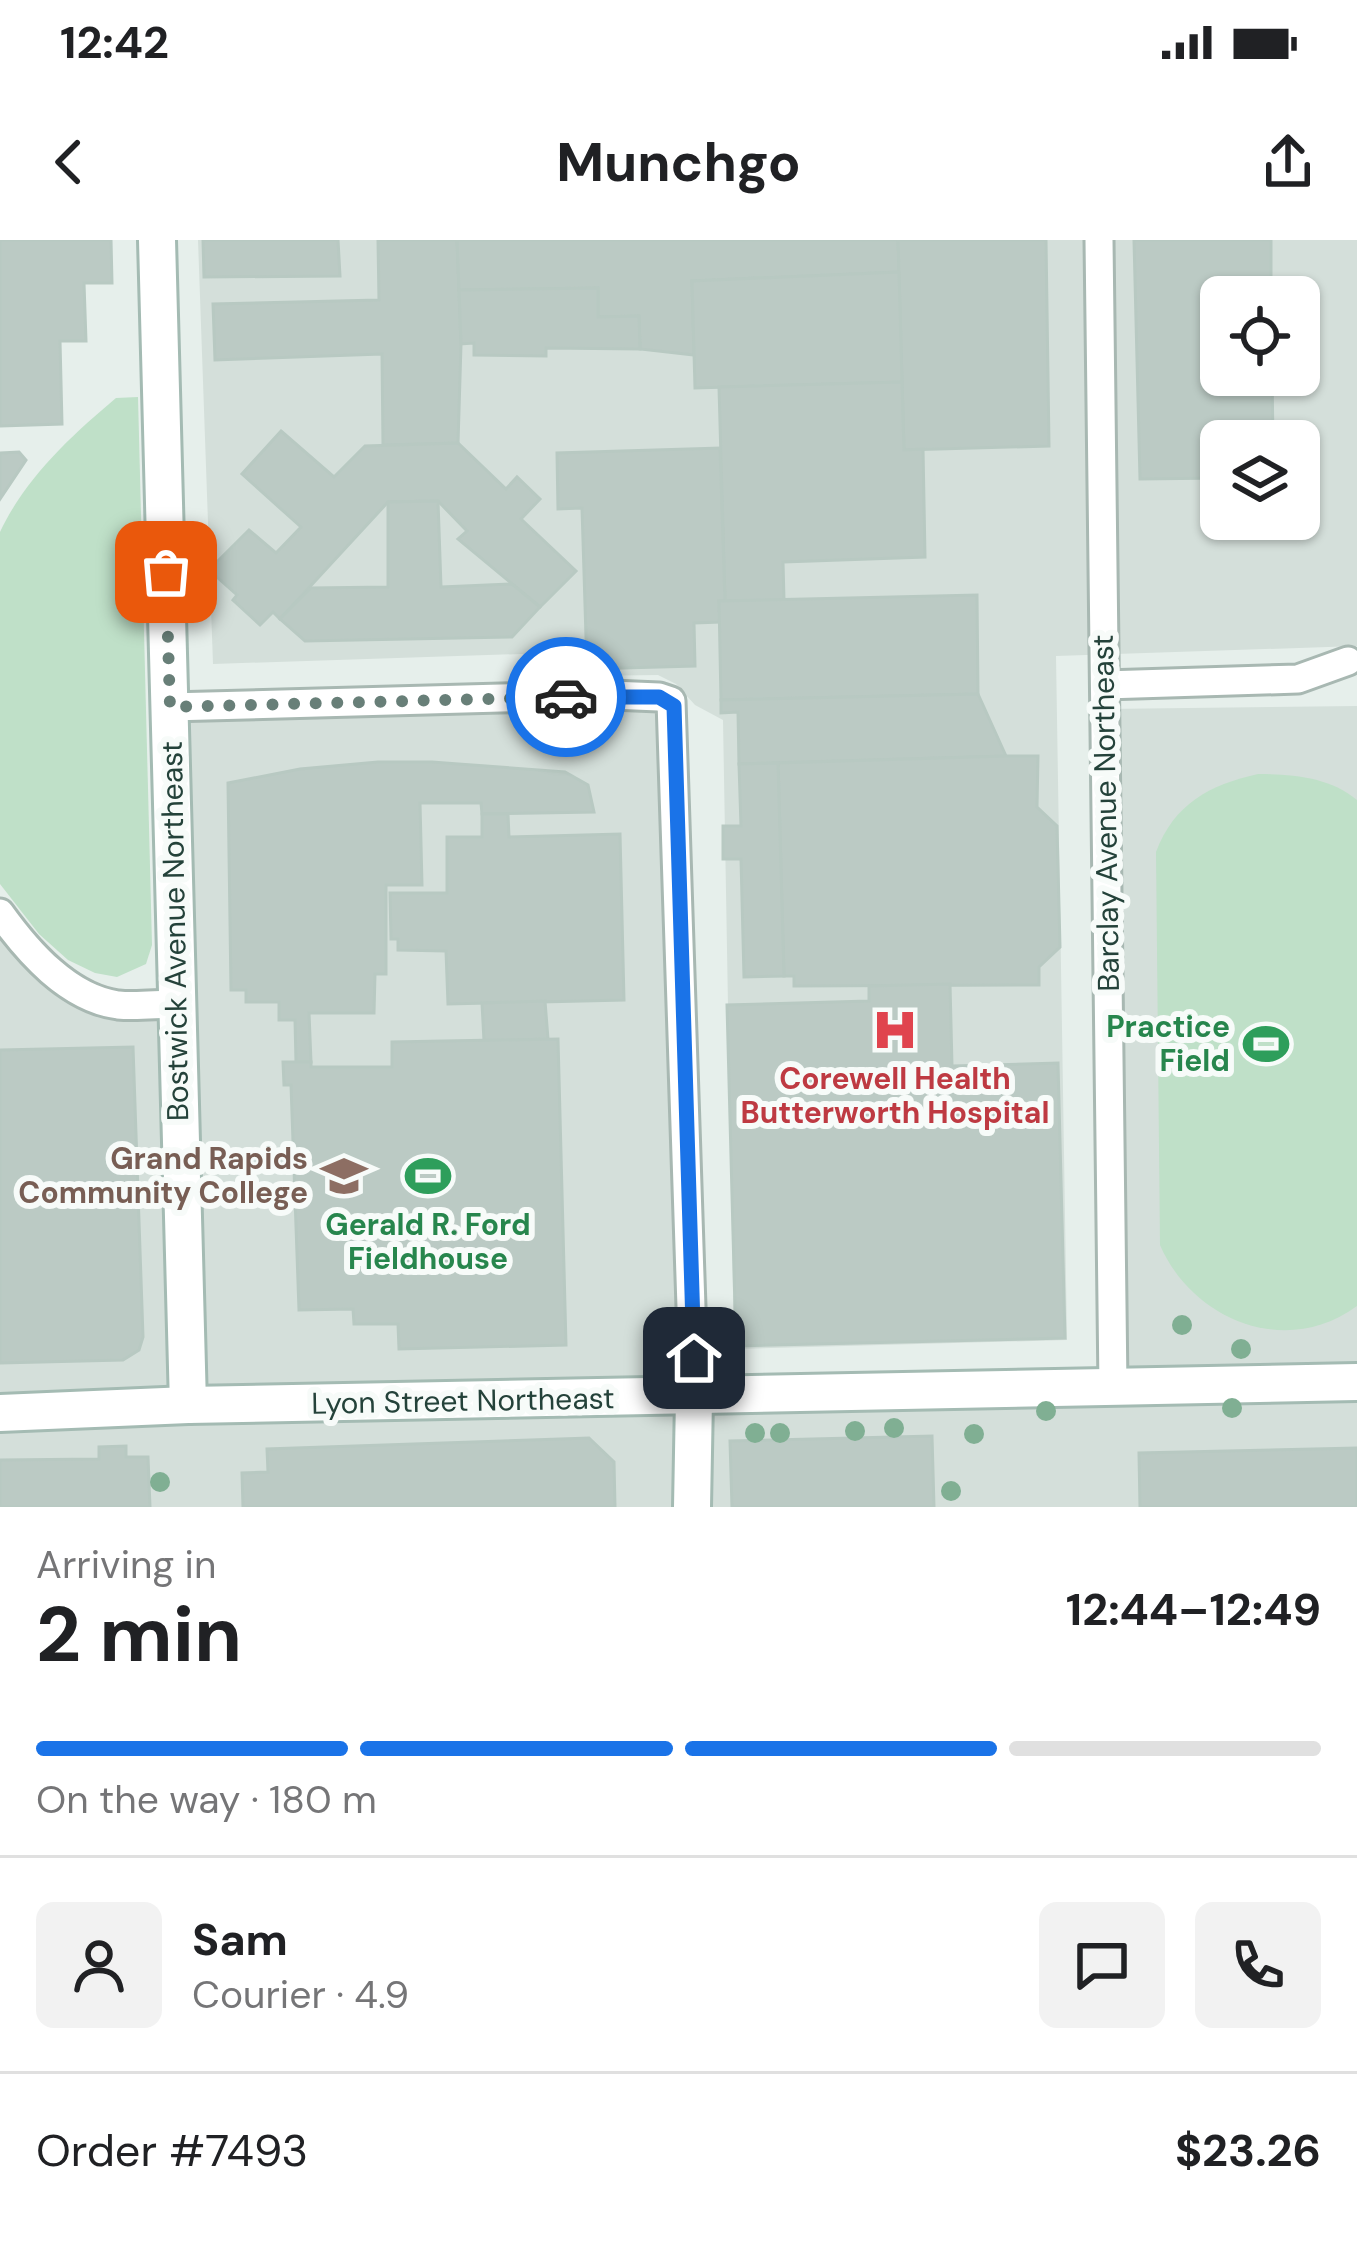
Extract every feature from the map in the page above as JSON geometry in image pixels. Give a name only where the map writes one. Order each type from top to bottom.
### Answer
[{"type":"street","name":"Bostwick Avenue Northeast","points":[[157,240],[188,1405]]},
{"type":"street","name":"Barclay Avenue Northeast","points":[[1099,240],[1113,1387]]},
{"type":"street","points":[[1105,685],[1298,679],[1348,661]]},
{"type":"street","points":[[170,707],[611,695],[671,701],[694,1398],[692,1507]]},
{"type":"street","points":[[0,913],[19,940],[84,994],[118,1005],[176,1004]]},
{"type":"street","name":"Lyon Street Northeast","points":[[0,1413],[188,1405],[1357,1382]]},
{"type":"shaded area","name":"Corewell Health Butterworth Hospital","points":[[198,240],[1357,240],[1357,646],[1056,656],[1067,1340],[734,1349],[723,720],[695,705],[676,684],[658,675],[584,676],[581,652],[213,664]]},
{"type":"shaded area","name":"Grand Rapids Community College","points":[[659,697],[694,1397],[1112,1387],[1104,709],[1357,706],[1357,1507],[0,1507],[0,913],[84,994],[176,1004],[169,707]]},
{"type":"green space","points":[[138,397],[152,945],[146,964],[117,977],[68,960],[39,934],[0,884],[0,532],[36,475],[66,443],[116,398]]},
{"type":"green space","name":"Practice Field","points":[[1258,774],[1323,782],[1357,800],[1357,1306],[1330,1321],[1301,1329],[1245,1324],[1218,1311],[1175,1272],[1160,1245],[1156,852],[1173,821],[1195,799]]},
{"type":"building","points":[[0,240],[111,240],[112,283],[84,283],[86,341],[60,341],[62,424],[0,426]]},
{"type":"building","points":[[203,240],[338,240],[340,276],[204,277]]},
{"type":"building","points":[[378,240],[457,240],[458,443],[383,445],[382,354],[215,360],[213,304],[379,300]]},
{"type":"building","points":[[457,240],[898,240],[899,272],[692,281],[694,355],[640,349],[639,316],[598,317],[598,288],[459,290]]},
{"type":"building","points":[[898,240],[1046,240],[1049,446],[904,450]]},
{"type":"building","points":[[1134,240],[1271,240],[1271,276],[1200,276],[1200,396],[1272,396],[1273,420],[1200,420],[1200,478],[1140,479]]},
{"type":"building","points":[[899,272],[902,382],[695,388],[692,281]]},
{"type":"building","points":[[598,288],[598,317],[639,316],[640,349],[546,348],[546,356],[474,355],[474,343],[461,344],[459,290]]},
{"type":"building","points":[[902,382],[904,450],[923,449],[925,557],[783,562],[784,600],[725,601],[719,387]]},
{"type":"building","points":[[281,431],[334,477],[365,446],[458,443],[506,489],[517,477],[540,499],[521,519],[576,571],[540,607],[458,539],[467,531],[438,501],[388,502],[280,619],[273,612],[260,625],[209,570],[249,530],[276,553],[301,527],[242,474]]},
{"type":"building","points":[[720,448],[725,601],[719,601],[720,622],[694,623],[695,666],[587,669],[582,508],[558,509],[557,453]]},
{"type":"building","points":[[19,452],[26,460],[0,499],[0,453]]},
{"type":"building","points":[[438,501],[441,587],[512,584],[540,607],[512,637],[305,641],[280,619],[311,588],[388,587],[388,502]]},
{"type":"building","points":[[977,595],[978,694],[721,700],[719,601]]},
{"type":"building","points":[[978,694],[1006,756],[739,764],[738,712],[721,713],[721,700]]},
{"type":"building","points":[[1038,756],[1037,807],[1057,826],[1060,947],[1039,967],[1039,985],[794,986],[794,976],[784,976],[778,763]]},
{"type":"building","points":[[378,762],[565,772],[588,785],[594,812],[482,814],[481,803],[420,803],[422,885],[386,885],[386,974],[375,974],[374,1013],[309,1013],[311,1062],[296,1062],[295,1020],[279,1020],[279,1002],[246,1002],[246,990],[231,990],[228,783],[300,769]]},
{"type":"building","points":[[778,763],[784,976],[744,977],[741,859],[723,859],[723,826],[741,826],[739,764]]},
{"type":"building","points":[[482,814],[508,814],[509,837],[620,834],[624,1000],[448,1004],[446,951],[398,950],[398,939],[391,939],[390,893],[447,893],[447,837],[482,837]]},
{"type":"building","points":[[950,984],[952,1066],[1058,1063],[1065,1338],[736,1346],[727,1005],[869,1001],[869,986]]},
{"type":"building","points":[[545,1001],[548,1039],[484,1041],[482,1003]]},
{"type":"building","name":"Gerald R. Ford Fieldhouse","points":[[558,1039],[566,1345],[399,1349],[398,1324],[354,1324],[353,1309],[299,1310],[291,1085],[284,1085],[283,1062],[311,1062],[311,1067],[392,1067],[392,1042]]},
{"type":"building","points":[[133,1047],[143,1337],[139,1350],[123,1360],[0,1363],[0,1050]]},
{"type":"building","points":[[932,1436],[934,1507],[732,1507],[730,1441]]},
{"type":"building","points":[[589,1438],[614,1462],[615,1507],[243,1507],[242,1473],[268,1472],[267,1449]]},
{"type":"building","points":[[126,1446],[126,1457],[148,1457],[150,1507],[0,1507],[0,1460],[99,1459],[99,1447]]},
{"type":"building","points":[[1357,1448],[1357,1507],[1140,1507],[1139,1453]]},
{"type":"way so far","points":[[166,572],[170,707],[566,697]]},
{"type":"place","name":"Corewell Health Butterworth Hospital","points":[[895,1030]]},
{"type":"place","name":"Practice Field","points":[[1266,1044]]},
{"type":"place","name":"Grand Rapids Community College","points":[[344,1176]]},
{"type":"place","name":"Gerald R. Ford Fieldhouse","points":[[428,1176]]},
{"type":"route","points":[[566,697],[659,697],[674,706],[694,1358]]}]
